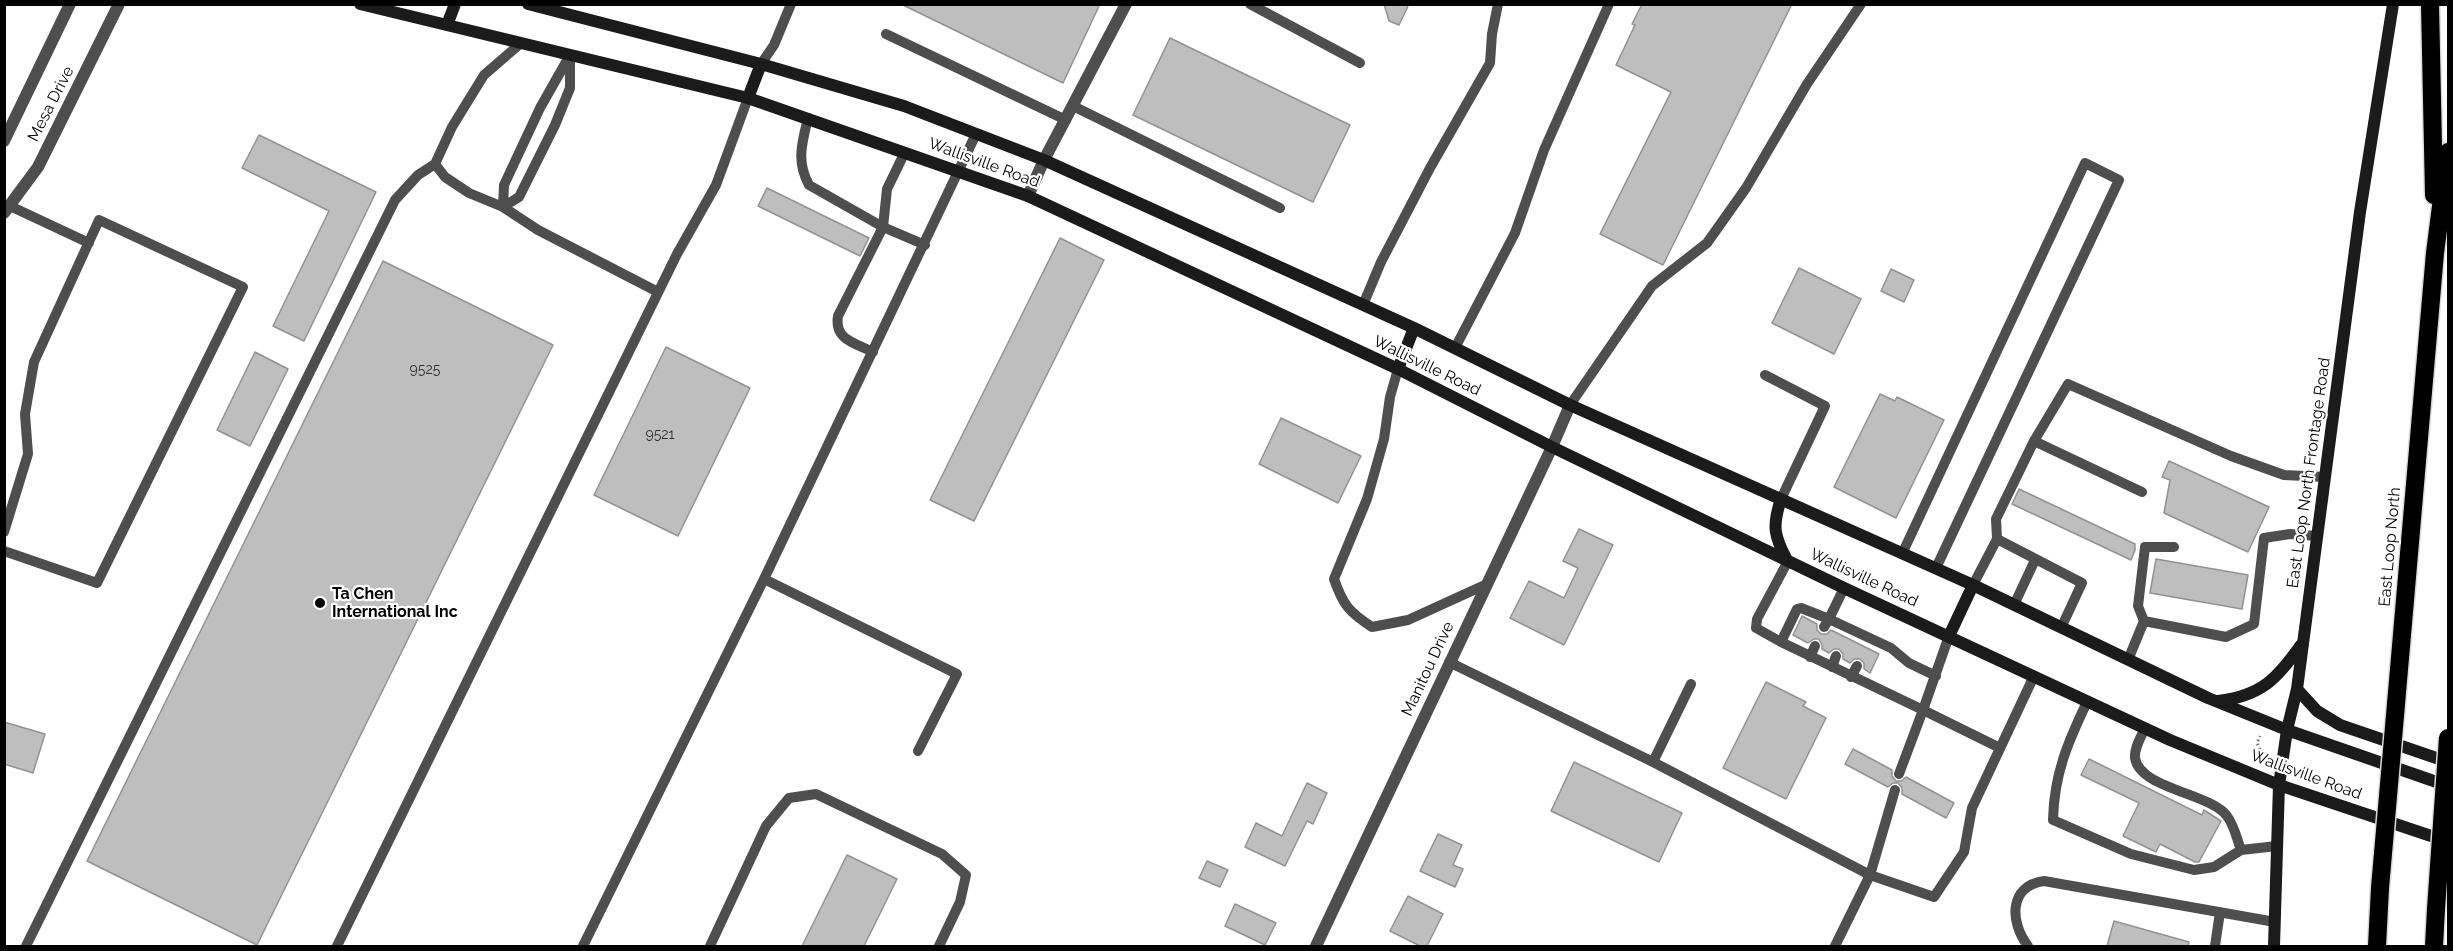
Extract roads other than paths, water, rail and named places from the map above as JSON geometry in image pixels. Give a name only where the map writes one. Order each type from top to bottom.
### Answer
[{"type":"highway","points":[[2430,4],[2435,253]]},
{"type":"highway","name":"East Loop North","points":[[2377,946],[2380,888],[2435,253],[2448,152]]},
{"type":"highway","points":[[2434,946],[2448,738]]},
{"type":"main road","name":"Wallisville Road","points":[[360,4],[747,98],[1028,196],[1398,369],[1552,447],[2087,702],[2200,753],[2279,785],[2448,842]]},
{"type":"main road","points":[[447,25],[455,4]]},
{"type":"main road","name":"Wallisville Road","points":[[528,4],[560,8],[904,106],[1044,160],[1414,328],[1570,405],[1973,585],[2216,701],[2287,730],[2448,786]]},
{"type":"main road","name":"East Loop North Frontage Road","points":[[2274,946],[2279,785],[2287,730],[2297,689],[2360,212],[2392,5]]},
{"type":"main road","points":[[747,98],[761,64]]},
{"type":"main road","points":[[1398,369],[1414,328]]},
{"type":"main road","points":[[1781,500],[1773,521],[1778,543],[1788,561]]},
{"type":"main road","points":[[1949,636],[1973,585]]},
{"type":"main road","points":[[2216,701],[2247,696],[2266,686],[2283,671],[2302,644]]},
{"type":"main road","points":[[2297,689],[2318,711],[2340,725],[2448,762]]},
{"type":"street","name":"Mesa Drive","points":[[4,141],[70,4]]},
{"type":"street","name":"Mesa Drive","points":[[7,209],[38,167],[119,4]]},
{"type":"street","points":[[1028,196],[1044,160],[1126,4]]},
{"type":"street","name":"Manitou Drive","points":[[1316,946],[1570,405]]},
{"type":"lane","points":[[761,64],[774,45],[791,4]]},
{"type":"lane","points":[[1250,4],[1360,63]]},
{"type":"lane","points":[[1363,305],[1381,262],[1430,168],[1490,63],[1492,34],[1498,4]]},
{"type":"lane","points":[[1455,348],[1515,233],[1544,150],[1609,4]]},
{"type":"lane","points":[[1570,405],[1652,286],[1707,243],[1746,188],[1808,84],[1861,4]]},
{"type":"lane","points":[[886,34],[1066,120]]},
{"type":"lane","points":[[27,946],[395,200],[418,175],[435,165],[452,127],[484,75],[521,43]]},
{"type":"lane","points":[[503,207],[519,197],[555,125],[570,88],[570,55]]},
{"type":"lane","points":[[503,207],[504,185],[540,108],[570,55]]},
{"type":"lane","points":[[337,946],[658,292],[716,185],[747,98]]},
{"type":"lane","points":[[1073,106],[1280,208]]},
{"type":"lane","points":[[808,118],[800,153],[803,173],[809,185],[884,226],[925,245]]},
{"type":"lane","points":[[583,946],[764,579],[976,134]]},
{"type":"lane","points":[[873,352],[841,336],[836,326],[838,316],[884,226],[887,189],[905,152]]},
{"type":"lane","points":[[1902,554],[2085,163],[2120,180],[1936,568]]},
{"type":"lane","points":[[435,165],[445,177],[469,193],[503,207],[538,230],[658,292]]},
{"type":"lane","points":[[7,209],[89,243]]},
{"type":"lane","points":[[4,532],[28,453],[25,414],[34,362],[99,220],[243,287],[97,583],[4,551]]},
{"type":"lane","points":[[1398,369],[1390,397],[1384,438],[1367,499],[1334,579],[1340,597],[1350,612],[1372,627],[1408,620],[1487,584]]},
{"type":"lane","points":[[1765,375],[1825,406],[1781,500]]},
{"type":"lane","points":[[1973,585],[1997,539],[1996,519],[2034,441],[2068,384],[2230,456],[2284,476],[2325,477]]},
{"type":"lane","points":[[2034,441],[2142,492]]},
{"type":"lane","points":[[2144,621],[2226,637],[2254,624],[2264,538],[2290,534],[2317,536]]},
{"type":"lane","points":[[1997,539],[2082,583],[2061,628]]},
{"type":"lane","points":[[2128,660],[2144,621],[2138,606],[2145,547],[2174,547]]},
{"type":"lane","points":[[2014,605],[2035,560]]},
{"type":"lane","points":[[1788,561],[1756,622],[1756,627],[1761,632],[2000,748]]},
{"type":"lane","points":[[764,579],[957,674],[918,751]]},
{"type":"lane","points":[[1826,623],[1844,588]]},
{"type":"lane","points":[[1780,642],[1797,609],[1807,609],[1826,623],[1846,633],[1867,642],[1891,648],[1909,663],[1936,676]]},
{"type":"lane","points":[[1899,774],[1949,636]]},
{"type":"lane","points":[[1810,657],[1815,646]]},
{"type":"lane","points":[[1832,667],[1836,656]]},
{"type":"lane","points":[[1449,662],[1653,762],[1870,875],[1934,897],[1964,852],[1972,808],[2034,676]]},
{"type":"lane","points":[[1851,677],[1857,666]]},
{"type":"lane","points":[[1653,762],[1691,684]]},
{"type":"lane","points":[[2087,702],[2066,744],[2053,800],[2052,820],[2132,854],[2193,870],[2214,867],[2241,850],[2277,846]]},
{"type":"lane","points":[[2145,728],[2135,750],[2135,760],[2142,771],[2159,782],[2214,805],[2229,821],[2241,850]]},
{"type":"lane","points":[[1835,946],[1870,875],[1895,790]]},
{"type":"lane","points":[[710,946],[766,826],[789,798],[816,794],[942,854],[966,875],[960,902],[939,946]]},
{"type":"lane","points":[[2028,946],[2016,926],[2015,909],[2025,887],[2032,882],[2044,881],[2089,888],[2275,922]]},
{"type":"lane","points":[[2215,946],[2220,912]]},
{"type":"place","name":"Ta Chen International Inc","points":[[320,603]]}]
